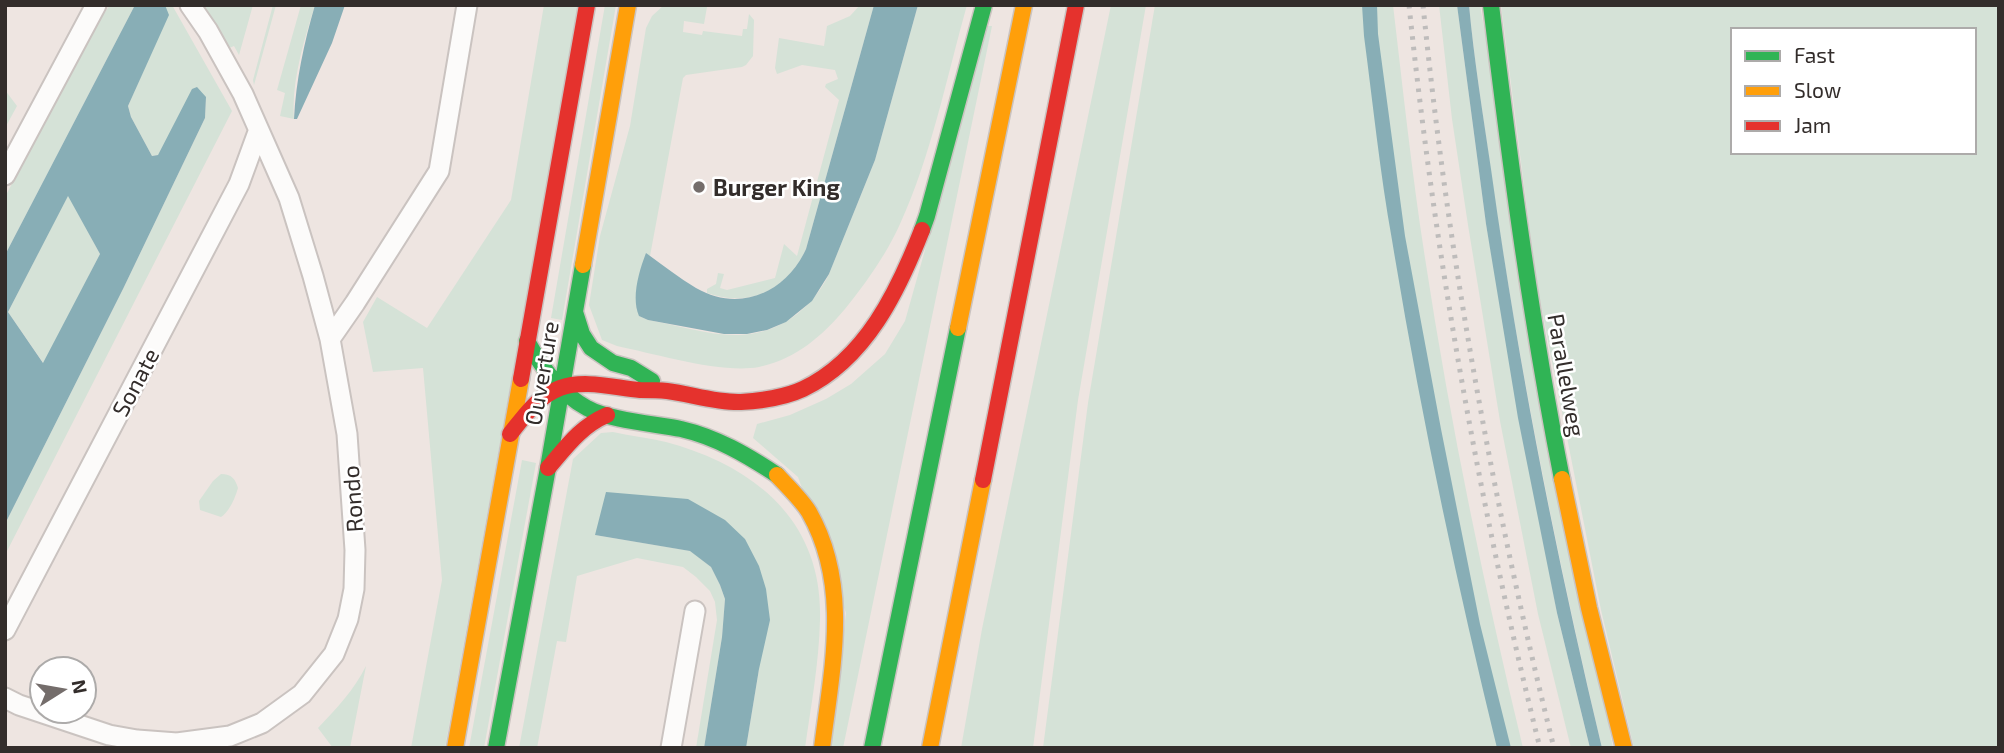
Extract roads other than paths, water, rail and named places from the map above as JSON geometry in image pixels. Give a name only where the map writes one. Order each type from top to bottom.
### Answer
[{"type":"main road","name":"Ouverture","points":[[455,748],[587,5]]},
{"type":"main road","points":[[510,434],[534,403],[561,388],[584,384],[667,391],[738,402],[803,389],[837,367],[870,333],[906,270],[927,216],[984,5]]},
{"type":"main road","points":[[872,748],[1024,5]]},
{"type":"main road","points":[[930,748],[1076,5]]},
{"type":"main road","name":"Parallelweg","points":[[1491,5],[1512,176],[1553,429],[1589,608],[1624,748]]},
{"type":"main road","name":"Ouverture","points":[[496,748],[631,8]]},
{"type":"main road","points":[[575,312],[582,334],[591,348],[613,363],[631,368],[667,391]]},
{"type":"main road","points":[[527,341],[546,373],[575,401],[589,410],[684,430],[730,446],[778,477],[808,510],[826,550],[835,589],[835,647],[822,748]]},
{"type":"main road","points":[[548,468],[589,424],[607,415]]},
{"type":"street","points":[[5,175],[96,5]]},
{"type":"street","name":"Rondo","points":[[5,698],[109,735],[137,740],[177,743],[230,736],[262,723],[302,694],[334,654],[348,619],[354,589],[355,550],[347,434],[330,339],[289,198],[243,94],[208,31],[190,5]]},
{"type":"street","points":[[330,339],[439,171],[467,5]]},
{"type":"street","name":"Sonate","points":[[5,630],[239,184],[258,132]]},
{"type":"street","points":[[671,748],[695,611]]},
{"type":"water","points":[[135,5],[165,5],[169,15],[128,106],[131,117],[152,156],[158,155],[192,89],[197,87],[206,97],[205,118],[5,524],[5,255]],"holes":[[[68,196],[100,254],[43,363],[8,312]]]},
{"type":"water","points":[[315,5],[345,5],[332,43],[297,119],[294,119],[301,62]]},
{"type":"water","points":[[874,5],[918,5],[875,160],[829,274],[812,301],[786,322],[747,334],[724,334],[639,316],[636,293],[646,253],[696,288],[729,299],[760,294],[774,287],[797,264],[806,249]]},
{"type":"water","points":[[1362,5],[1377,5],[1378,34],[1405,236],[1480,624],[1511,748],[1497,748],[1427,432],[1384,189]]},
{"type":"water","points":[[1457,5],[1469,5],[1502,242],[1526,387],[1569,604],[1602,748],[1590,748],[1557,613],[1518,418],[1486,224]]},
{"type":"water","points":[[606,492],[688,499],[725,520],[745,539],[759,566],[766,589],[770,620],[746,748],[704,748],[722,637],[725,599],[711,567],[690,551],[595,535]]},
{"type":"railway","points":[[1409,5],[1432,192],[1461,379],[1497,564],[1540,748]]},
{"type":"railway","points":[[1423,5],[1445,192],[1475,379],[1511,564],[1554,748]]},
{"type":"place","name":"Burger King","points":[[699,187]]}]
